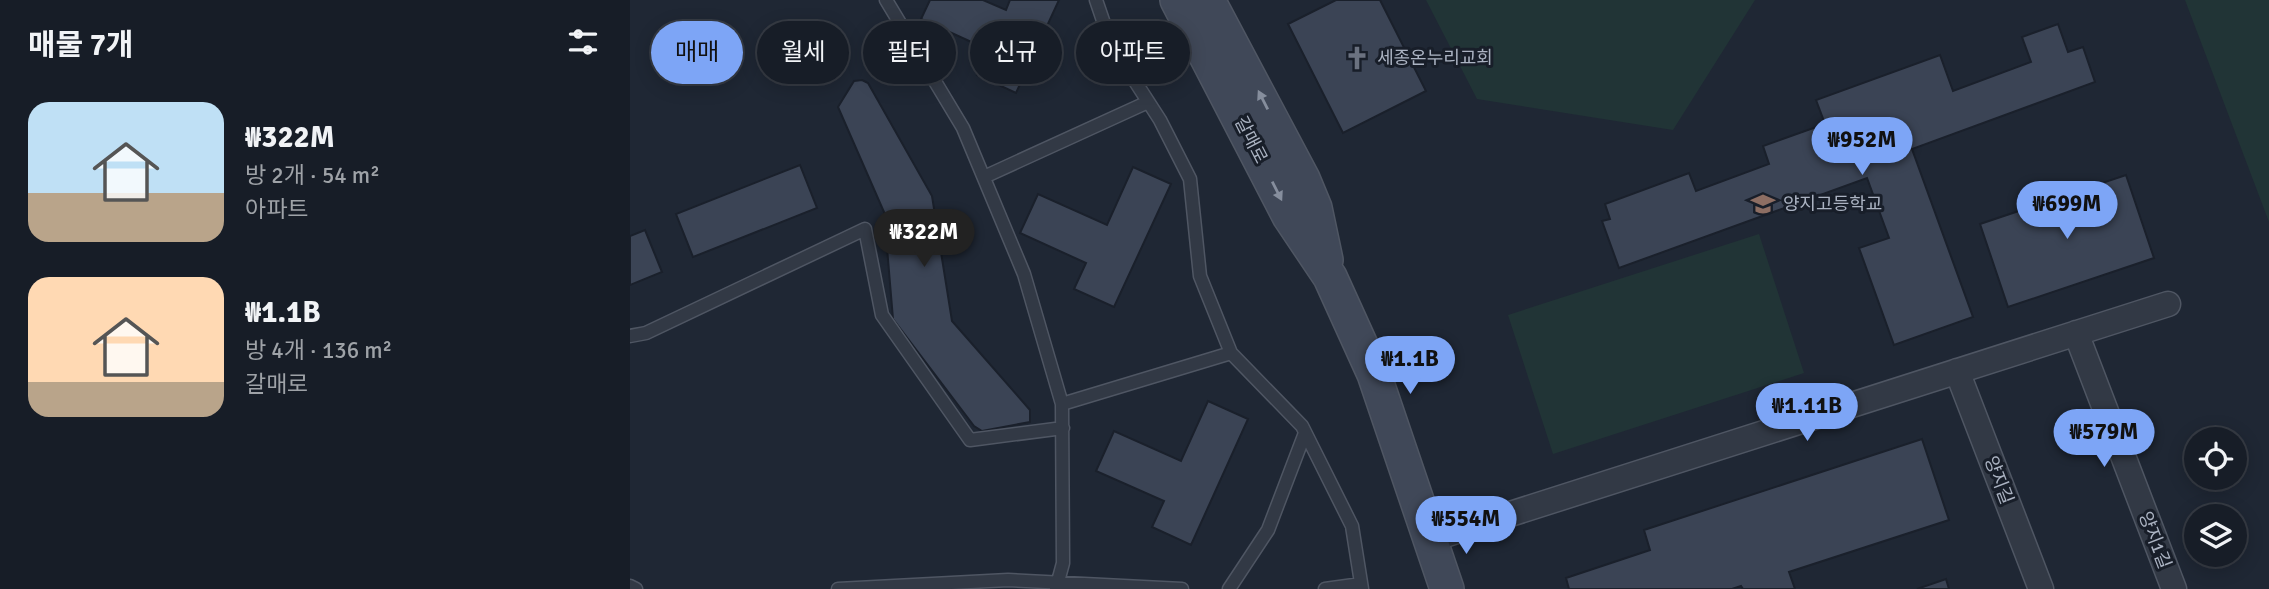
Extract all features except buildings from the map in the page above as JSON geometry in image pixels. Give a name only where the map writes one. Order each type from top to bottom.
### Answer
[{"type":"street","name":"갈매로","points":[[1177,0],[1289,216],[1329,276],[1374,374],[1447,589]]},
{"type":"street","name":"갈매로","points":[[1208,0],[1303,179],[1315,208],[1329,276]]},
{"type":"street","points":[[1432,539],[2168,304]]},
{"type":"street","name":"양지1길","points":[[2076,333],[2174,589]]},
{"type":"street","name":"양지길","points":[[1957,371],[2041,589]]},
{"type":"lane","points":[[886,0],[963,128],[1024,274],[1062,404],[1063,564],[1057,586]]},
{"type":"lane","points":[[1096,0],[1111,44],[1148,102],[1189,179],[1200,276],[1231,354],[1305,433],[1352,526],[1361,586],[1325,589]]},
{"type":"lane","points":[[984,177],[1148,102]]},
{"type":"lane","points":[[630,336],[646,333],[865,229],[882,315],[970,440],[1063,428]]},
{"type":"lane","points":[[1062,404],[1231,354]]},
{"type":"lane","points":[[1229,589],[1268,530],[1305,433]]},
{"type":"lane","points":[[838,589],[1008,580],[1057,586],[1182,589]]},
{"type":"lane","points":[[630,586],[636,589]]},
{"type":"shaded area","points":[[1426,0],[1755,0],[1673,130],[1477,99]]},
{"type":"shaded area","points":[[2185,0],[2269,0],[2269,222]]},
{"type":"shaded area","points":[[1759,234],[1804,373],[1553,454],[1508,315]]},
{"type":"place","name":"세종온누리교회","points":[[1357,58]]},
{"type":"place","name":"양지고등학교","points":[[1763,204]]}]
